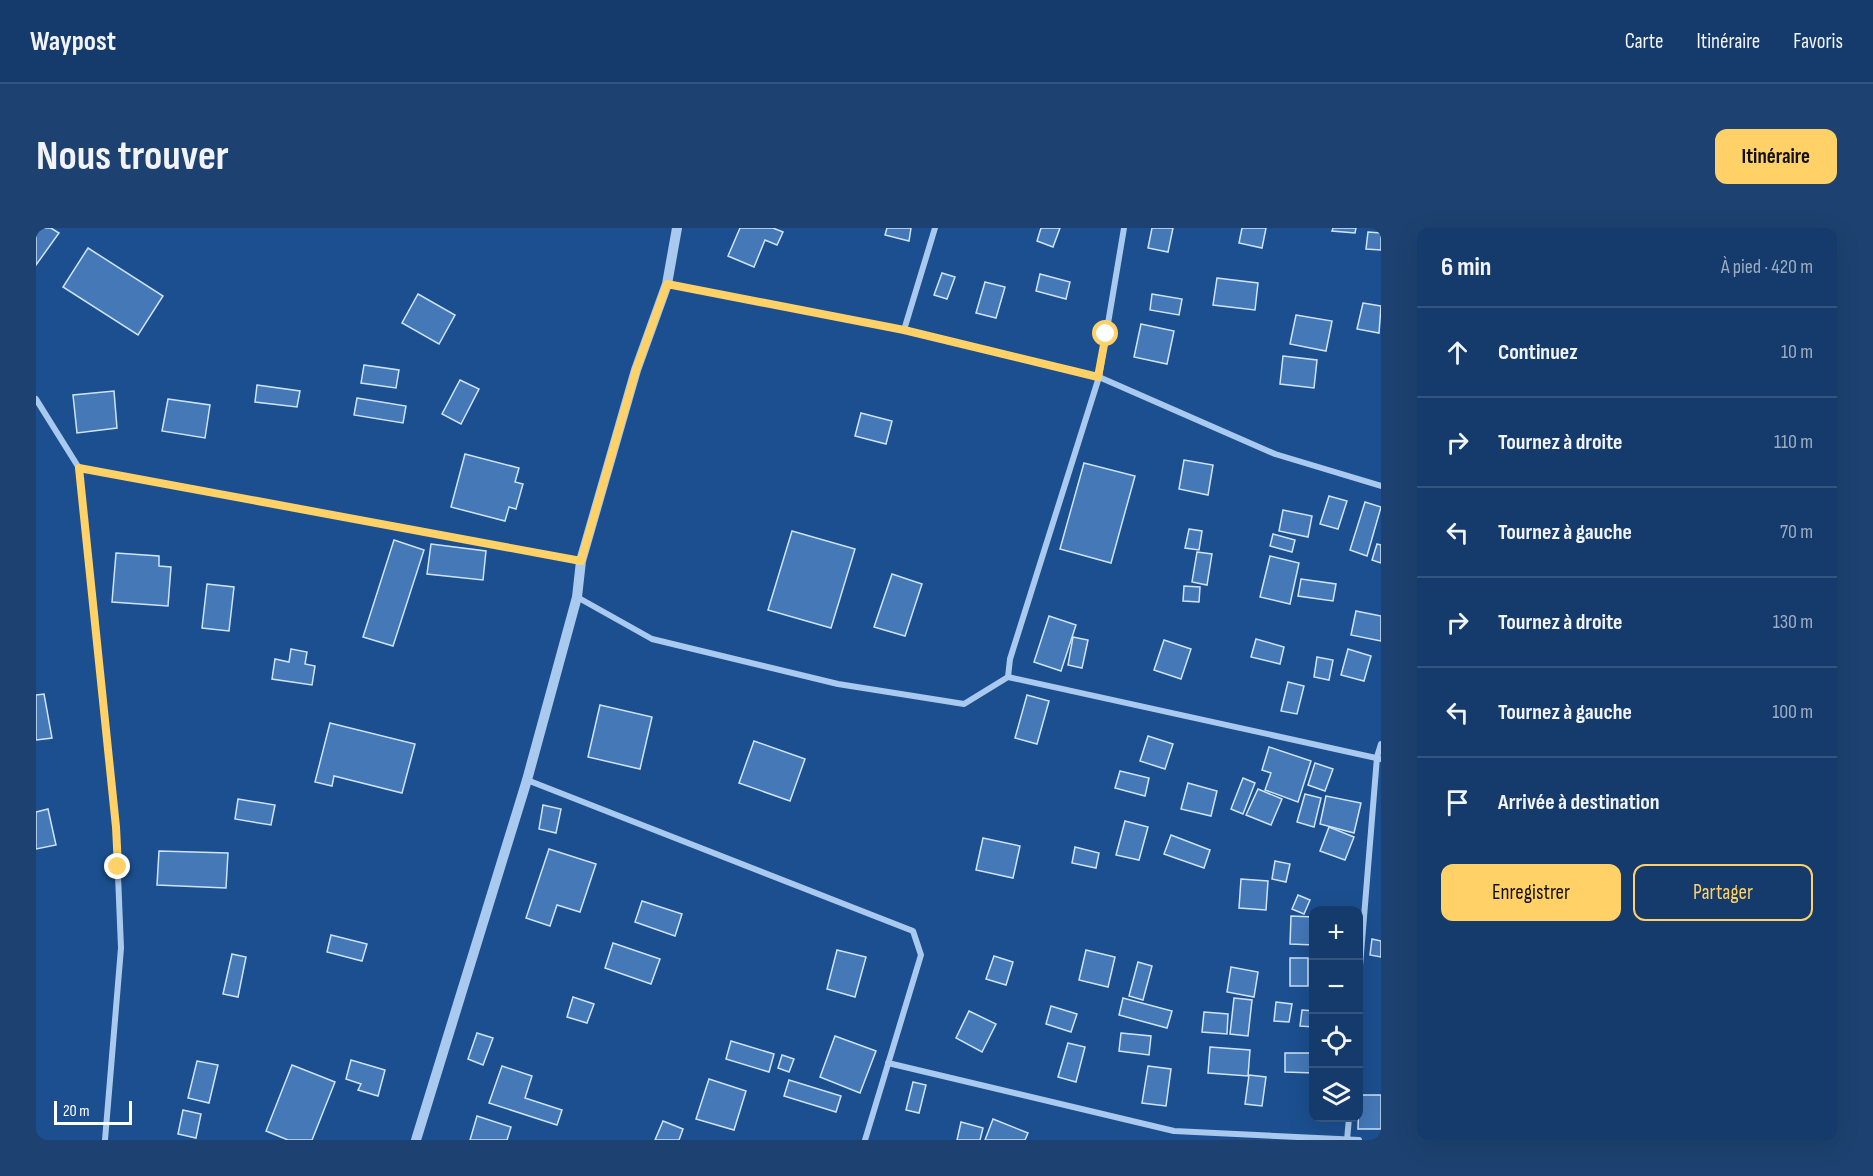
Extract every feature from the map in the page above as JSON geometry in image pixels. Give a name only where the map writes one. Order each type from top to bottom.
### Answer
[{"type":"street","points":[[416,1140],[527,780],[577,597],[581,561],[636,370],[667,284],[677,228]]},
{"type":"street","points":[[904,330],[935,228]]},
{"type":"street","points":[[1008,677],[1010,659],[1098,377],[1124,228]]},
{"type":"street","points":[[667,284],[904,330],[1098,377],[1275,454],[1381,486]]},
{"type":"street","points":[[36,399],[79,468],[116,827],[121,948],[105,1140]]},
{"type":"street","points":[[79,468],[581,561]]},
{"type":"street","points":[[577,597],[652,639],[838,684],[964,704],[1008,677],[1379,758]]},
{"type":"street","points":[[1362,960],[1381,744]]},
{"type":"street","points":[[527,780],[913,930],[921,955],[865,1140]]},
{"type":"street","points":[[888,1063],[1174,1131],[1359,1140]]},
{"type":"street","points":[[1347,1139],[1349,1122]]},
{"type":"building","points":[[36,228],[51,228],[59,233],[36,265]]},
{"type":"building","points":[[740,228],[773,228],[783,232],[777,245],[765,240],[754,267],[728,256]]},
{"type":"building","points":[[887,228],[911,228],[909,241],[885,235]]},
{"type":"building","points":[[1041,228],[1060,228],[1053,247],[1037,241]]},
{"type":"building","points":[[1152,228],[1173,228],[1168,252],[1148,248]]},
{"type":"building","points":[[1242,228],[1266,228],[1262,248],[1239,243]]},
{"type":"building","points":[[1333,228],[1356,228],[1355,233],[1332,231]]},
{"type":"building","points":[[1368,232],[1381,233],[1381,250],[1366,249]]},
{"type":"building","points":[[88,248],[163,296],[138,335],[63,287]]},
{"type":"building","points":[[942,273],[955,277],[947,299],[934,295]]},
{"type":"building","points":[[1040,274],[1070,282],[1066,299],[1036,291]]},
{"type":"building","points":[[1217,278],[1258,283],[1255,310],[1213,305]]},
{"type":"building","points":[[985,282],[1005,287],[996,318],[976,313]]},
{"type":"building","points":[[418,294],[455,315],[439,344],[402,323]]},
{"type":"building","points":[[1152,294],[1182,299],[1179,315],[1150,310]]},
{"type":"building","points":[[1363,303],[1381,306],[1379,333],[1357,329]]},
{"type":"building","points":[[1296,315],[1332,321],[1326,351],[1290,344]]},
{"type":"building","points":[[1141,324],[1174,331],[1167,364],[1134,357]]},
{"type":"building","points":[[1283,356],[1317,360],[1314,388],[1280,384]]},
{"type":"building","points":[[364,365],[399,370],[396,388],[361,383]]},
{"type":"building","points":[[460,380],[479,389],[461,424],[442,414]]},
{"type":"building","points":[[257,385],[300,391],[297,407],[255,402]]},
{"type":"building","points":[[114,391],[117,428],[77,433],[73,395]]},
{"type":"building","points":[[357,398],[406,406],[403,423],[354,415]]},
{"type":"building","points":[[168,399],[210,405],[205,438],[162,431]]},
{"type":"building","points":[[861,413],[892,421],[886,444],[855,436]]},
{"type":"building","points":[[465,454],[519,468],[515,482],[523,484],[516,509],[509,507],[505,521],[451,507]]},
{"type":"building","points":[[1184,460],[1213,465],[1208,495],[1179,489]]},
{"type":"building","points":[[1084,463],[1135,476],[1111,563],[1060,549]]},
{"type":"building","points":[[1329,496],[1347,501],[1338,529],[1320,524]]},
{"type":"building","points":[[1365,502],[1381,507],[1367,556],[1350,550]]},
{"type":"building","points":[[1283,510],[1312,516],[1308,537],[1279,531]]},
{"type":"building","points":[[1189,529],[1202,531],[1199,550],[1185,548]]},
{"type":"building","points":[[792,531],[855,549],[831,628],[768,610]]},
{"type":"building","points":[[1273,534],[1295,540],[1292,552],[1270,546]]},
{"type":"building","points":[[394,540],[424,550],[393,646],[363,637]]},
{"type":"building","points":[[431,544],[486,551],[483,580],[427,574]]},
{"type":"building","points":[[1377,544],[1381,545],[1381,563],[1372,560]]},
{"type":"building","points":[[1197,552],[1212,554],[1207,585],[1192,582]]},
{"type":"building","points":[[116,553],[159,556],[159,566],[171,567],[168,606],[112,602]]},
{"type":"building","points":[[1270,556],[1299,563],[1290,604],[1260,597]]},
{"type":"building","points":[[892,574],[922,584],[905,636],[874,627]]},
{"type":"building","points":[[1301,579],[1336,584],[1333,601],[1298,596]]},
{"type":"building","points":[[207,584],[234,587],[229,631],[202,628]]},
{"type":"building","points":[[1184,586],[1200,587],[1199,602],[1183,601]]},
{"type":"building","points":[[1356,611],[1381,616],[1381,641],[1351,635]]},
{"type":"building","points":[[1049,616],[1076,625],[1061,671],[1034,662]]},
{"type":"building","points":[[1073,637],[1088,640],[1082,668],[1068,665]]},
{"type":"building","points":[[1256,639],[1284,647],[1280,664],[1251,657]]},
{"type":"building","points":[[1164,640],[1191,649],[1181,679],[1154,670]]},
{"type":"building","points":[[291,649],[307,652],[305,664],[315,666],[312,685],[272,679],[275,659],[289,662]]},
{"type":"building","points":[[1348,649],[1371,656],[1364,681],[1341,675]]},
{"type":"building","points":[[1317,657],[1333,660],[1329,680],[1314,677]]},
{"type":"building","points":[[1288,682],[1304,686],[1297,714],[1281,711]]},
{"type":"building","points":[[44,694],[52,738],[36,740],[36,695]]},
{"type":"building","points":[[1027,695],[1049,701],[1037,744],[1015,738]]},
{"type":"building","points":[[600,705],[652,717],[640,769],[588,757]]},
{"type":"building","points":[[330,723],[415,744],[402,793],[334,776],[332,786],[315,782]]},
{"type":"building","points":[[1148,736],[1173,744],[1165,769],[1140,761]]},
{"type":"building","points":[[754,741],[805,759],[790,801],[739,783]]},
{"type":"building","points":[[1269,747],[1311,761],[1298,802],[1265,790],[1271,773],[1262,770]]},
{"type":"building","points":[[1315,763],[1333,769],[1325,791],[1308,785]]},
{"type":"building","points":[[1120,771],[1149,778],[1145,796],[1115,788]]},
{"type":"building","points":[[1243,778],[1255,783],[1243,814],[1231,809]]},
{"type":"building","points":[[1188,783],[1217,791],[1211,816],[1181,809]]},
{"type":"building","points":[[1258,789],[1282,799],[1271,825],[1246,815]]},
{"type":"building","points":[[1305,794],[1321,798],[1314,827],[1297,822]]},
{"type":"building","points":[[1326,796],[1361,803],[1354,833],[1320,824]]},
{"type":"building","points":[[238,799],[275,805],[271,825],[235,819]]},
{"type":"building","points":[[543,805],[561,809],[556,833],[539,829]]},
{"type":"building","points":[[48,809],[56,845],[36,849],[36,812]]},
{"type":"building","points":[[1125,821],[1148,827],[1139,860],[1116,855]]},
{"type":"building","points":[[1329,827],[1354,837],[1345,860],[1320,851]]},
{"type":"building","points":[[1171,835],[1210,850],[1204,868],[1164,854]]},
{"type":"building","points":[[983,838],[1020,846],[1013,878],[976,870]]},
{"type":"building","points":[[1075,847],[1099,853],[1096,868],[1072,863]]},
{"type":"building","points":[[549,849],[596,864],[580,912],[557,905],[550,926],[526,918]]},
{"type":"building","points":[[159,851],[228,853],[226,888],[157,885]]},
{"type":"building","points":[[1275,861],[1290,864],[1286,882],[1272,879]]},
{"type":"building","points":[[1241,879],[1268,881],[1266,910],[1239,908]]},
{"type":"building","points":[[1298,895],[1310,900],[1304,914],[1292,909]]},
{"type":"building","points":[[642,901],[682,914],[675,936],[635,922]]},
{"type":"building","points":[[1291,916],[1309,917],[1309,945],[1290,944]]},
{"type":"building","points":[[331,935],[367,944],[362,961],[327,952]]},
{"type":"building","points":[[1372,939],[1381,941],[1381,957],[1370,955]]},
{"type":"building","points":[[613,943],[660,959],[651,984],[605,968]]},
{"type":"building","points":[[837,950],[866,957],[855,997],[827,989]]},
{"type":"building","points":[[1086,950],[1115,957],[1108,987],[1079,980]]},
{"type":"building","points":[[232,954],[246,957],[238,997],[223,994]]},
{"type":"building","points":[[994,956],[1013,962],[1006,985],[986,979]]},
{"type":"building","points":[[1290,958],[1308,958],[1308,986],[1290,986]]},
{"type":"building","points":[[1138,962],[1152,966],[1143,1000],[1129,996]]},
{"type":"building","points":[[1231,967],[1258,972],[1254,997],[1227,992]]},
{"type":"building","points":[[573,997],[594,1004],[587,1023],[567,1017]]},
{"type":"building","points":[[1123,998],[1172,1011],[1167,1028],[1119,1015]]},
{"type":"building","points":[[1234,998],[1252,1000],[1248,1036],[1230,1034]]},
{"type":"building","points":[[1276,1002],[1292,1004],[1289,1022],[1274,1021]]},
{"type":"building","points":[[1051,1006],[1077,1014],[1071,1032],[1046,1024]]},
{"type":"building","points":[[1302,1010],[1309,1011],[1309,1027],[1300,1026]]},
{"type":"building","points":[[969,1011],[996,1024],[982,1052],[956,1038]]},
{"type":"building","points":[[1204,1012],[1228,1014],[1227,1034],[1202,1032]]},
{"type":"building","points":[[477,1033],[493,1038],[483,1065],[468,1059]]},
{"type":"building","points":[[1121,1033],[1151,1036],[1149,1055],[1119,1051]]},
{"type":"building","points":[[835,1036],[876,1051],[860,1093],[820,1077]]},
{"type":"building","points":[[731,1041],[774,1054],[769,1072],[726,1059]]},
{"type":"building","points":[[1068,1043],[1085,1047],[1076,1082],[1058,1077]]},
{"type":"building","points":[[1210,1047],[1250,1050],[1248,1076],[1208,1073]]},
{"type":"building","points":[[1285,1053],[1309,1053],[1309,1073],[1285,1072]]},
{"type":"building","points":[[782,1055],[794,1059],[789,1072],[778,1068]]},
{"type":"building","points":[[351,1060],[385,1070],[378,1096],[358,1090],[361,1084],[346,1079]]},
{"type":"building","points":[[197,1061],[218,1065],[209,1103],[188,1098]]},
{"type":"building","points":[[292,1065],[335,1082],[312,1140],[288,1140],[266,1131]]},
{"type":"building","points":[[502,1066],[532,1076],[525,1098],[562,1110],[557,1125],[489,1103]]},
{"type":"building","points":[[1148,1066],[1171,1069],[1166,1106],[1142,1103]]},
{"type":"building","points":[[1249,1075],[1266,1077],[1262,1106],[1245,1104]]},
{"type":"building","points":[[709,1079],[746,1091],[734,1130],[696,1119]]},
{"type":"building","points":[[789,1080],[841,1096],[836,1112],[784,1096]]},
{"type":"building","points":[[913,1082],[926,1085],[919,1113],[906,1110]]},
{"type":"building","points":[[1363,1095],[1381,1095],[1381,1129],[1358,1129],[1358,1122],[1363,1122]]},
{"type":"building","points":[[183,1110],[201,1114],[196,1138],[178,1134]]},
{"type":"building","points":[[477,1116],[511,1127],[507,1140],[470,1140]]},
{"type":"building","points":[[993,1119],[1028,1133],[1025,1140],[985,1140]]},
{"type":"building","points":[[663,1121],[683,1129],[679,1140],[655,1140]]},
{"type":"building","points":[[961,1122],[983,1128],[980,1140],[957,1140]]},
{"type":"route","points":[[118,867],[116,827],[79,468],[581,561],[636,370],[667,284],[904,330],[1098,377],[1106,334]]}]
